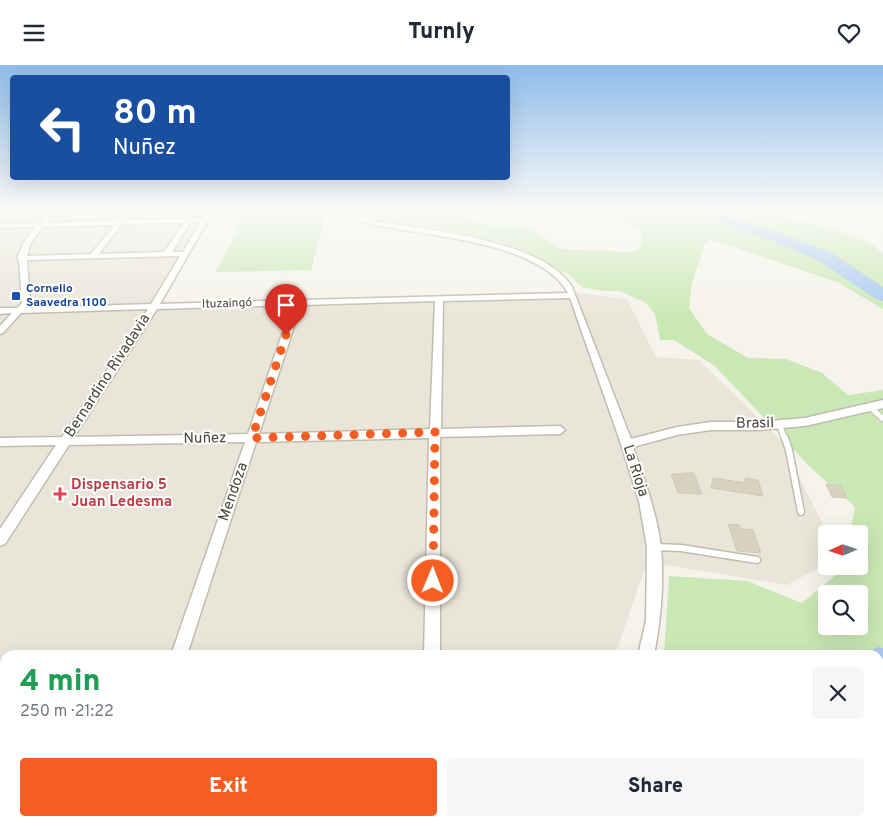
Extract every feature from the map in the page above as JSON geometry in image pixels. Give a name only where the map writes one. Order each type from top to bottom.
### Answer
[{"type":"street","points":[[0,331],[26,303],[21,258],[25,246]]},
{"type":"street","points":[[93,256],[102,246]]},
{"type":"street","points":[[167,254],[172,246]]},
{"type":"street","name":"Bernardino Rivadavia","points":[[0,541],[154,307],[190,246]]},
{"type":"street","points":[[491,246],[520,254],[544,265],[564,281],[574,295]]},
{"type":"street","points":[[21,258],[185,254]]},
{"type":"street","name":"Ituzaingó","points":[[0,311],[298,301],[574,295]]},
{"type":"street","name":"La Rioja","points":[[574,295],[627,444],[645,501],[654,547],[653,621],[647,650]]},
{"type":"street","points":[[432,650],[439,298]]},
{"type":"street","name":"Mendoza","points":[[180,650],[298,301]]},
{"type":"street","name":"Brasil","points":[[627,444],[678,431],[711,426],[805,422],[883,404]]},
{"type":"street","name":"Nuñez","points":[[0,442],[560,430]]},
{"type":"lane","points":[[870,407],[883,419]]},
{"type":"lane","points":[[779,424],[789,450],[802,512]]},
{"type":"lane","points":[[654,547],[681,548],[757,559]]},
{"type":"shaded area","points":[[0,246],[186,246],[151,304],[566,291],[627,299],[656,357],[699,360],[780,439],[823,525],[818,525],[818,568],[787,585],[647,562],[617,650],[0,650]]},
{"type":"green space","points":[[230,246],[318,246],[311,270],[216,272]]},
{"type":"green space","points":[[511,246],[556,246],[561,249],[631,252],[640,246],[704,246],[692,283],[689,308],[707,334],[748,358],[786,359],[822,373],[848,395],[883,390],[883,650],[664,650],[669,576],[747,581],[802,603],[818,590],[818,635],[868,635],[868,585],[824,585],[836,575],[868,575],[868,525],[852,525],[855,507],[810,467],[715,366],[674,340],[660,340],[655,314],[646,303],[620,291],[603,291],[582,287],[569,275],[527,252]]},
{"type":"green space","points":[[730,246],[871,246],[883,253],[883,309],[839,283]]},
{"type":"building","points":[[694,473],[702,494],[678,493],[671,474]]},
{"type":"building","points":[[713,478],[746,483],[745,478],[758,480],[763,496],[711,488]]},
{"type":"building","points":[[826,484],[841,486],[847,498],[832,497]]},
{"type":"building","points":[[728,524],[739,525],[741,529],[753,530],[761,553],[737,551]]},
{"type":"waterway","points":[[797,246],[824,256],[883,295]]},
{"type":"place","name":"Cornelio Saavedra 1100","points":[[16,296]]},
{"type":"place","name":"Dispensario 5 Juan Ledesma","points":[[60,494]]},
{"type":"route","points":[[286,335],[252,438],[435,432],[433,581]]}]
